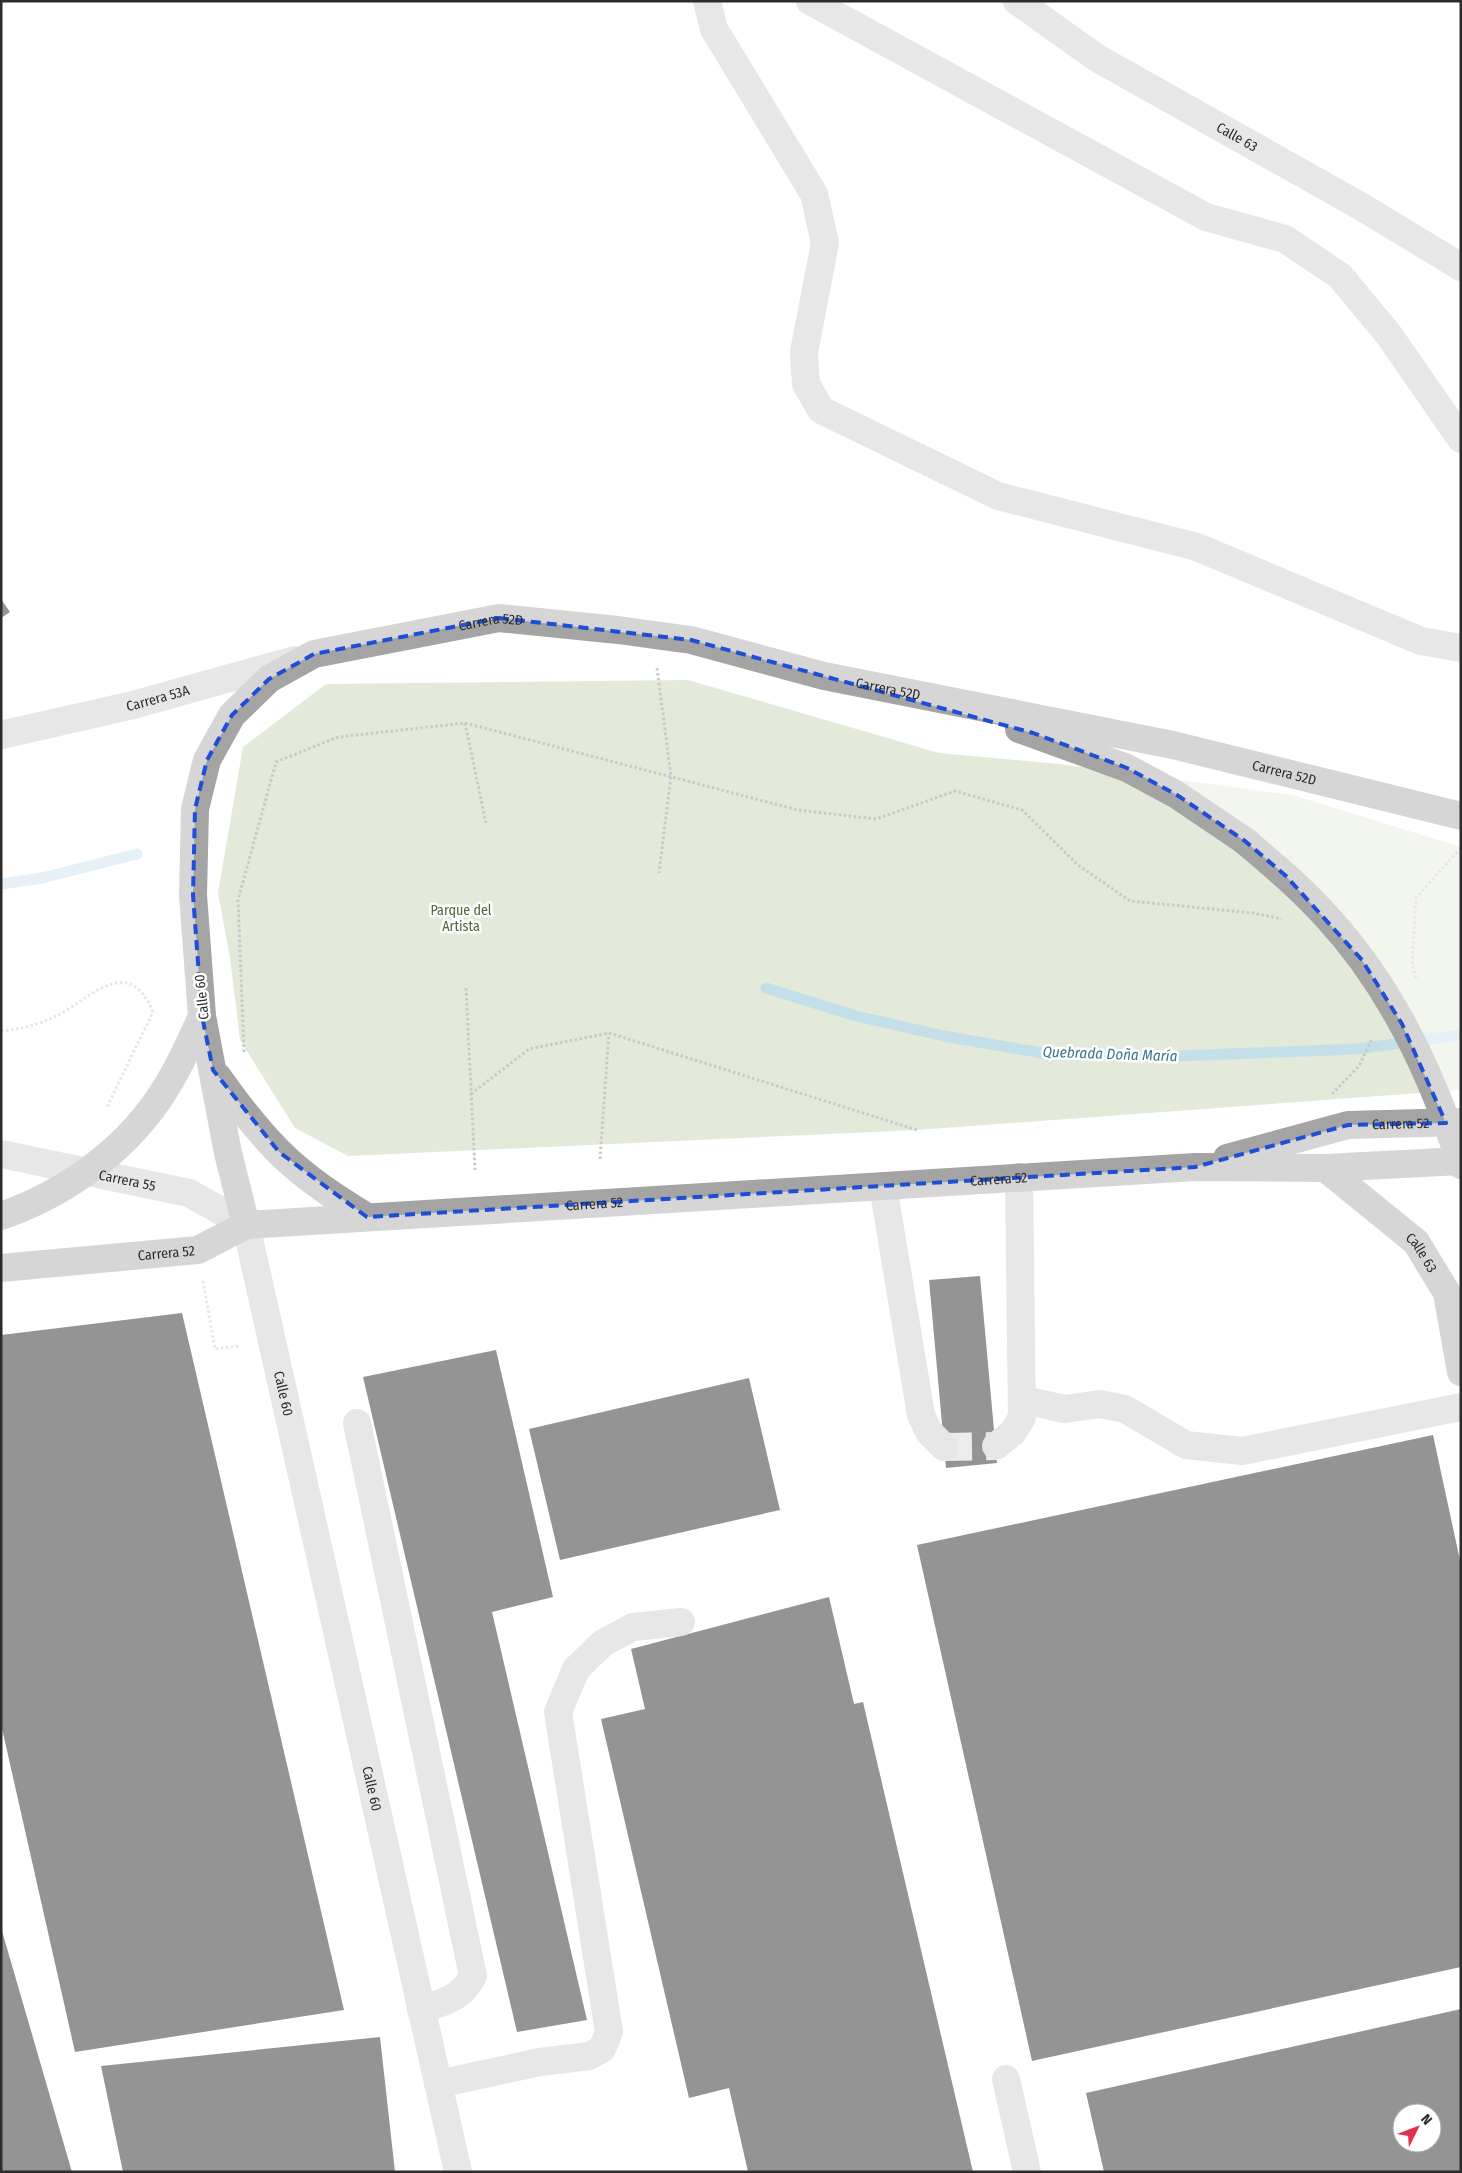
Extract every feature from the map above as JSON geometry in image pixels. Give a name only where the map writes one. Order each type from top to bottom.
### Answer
[{"type":"main road","name":"Carrera 52D","points":[[314,654],[499,618],[652,634],[691,640],[824,676],[1173,744],[1461,816]]},
{"type":"main road","name":"Calle 60","points":[[246,1225],[228,1153],[202,1016],[193,895],[195,809],[207,760],[232,715],[268,679],[314,654]]},
{"type":"main road","points":[[824,676],[1033,733],[1127,768],[1177,795],[1245,841],[1286,876],[1326,916],[1362,960],[1402,1024],[1430,1080],[1461,1165]]},
{"type":"main road","points":[[1,1216],[32,1205],[86,1172],[126,1138],[157,1101],[182,1060],[202,1016]]},
{"type":"main road","points":[[213,1070],[244,1113],[279,1152],[326,1191],[367,1217]]},
{"type":"main road","name":"Carrera 52","points":[[1195,1167],[1348,1125],[1461,1122]]},
{"type":"main road","name":"Carrera 52","points":[[1,1268],[198,1250],[246,1225],[1195,1167],[1325,1168],[1461,1161]]},
{"type":"main road","name":"Calle 63","points":[[1325,1168],[1416,1242],[1454,1299],[1461,1372]]},
{"type":"street","points":[[707,1],[714,29],[814,194],[826,243],[804,352],[806,384],[822,410],[998,496],[1197,547],[1421,641],[1461,648]]},
{"type":"street","points":[[810,1],[1206,217],[1286,239],[1340,276],[1390,335],[1461,440]]},
{"type":"street","name":"Calle 63","points":[[1018,1],[1096,58],[1362,207],[1461,267]]},
{"type":"street","name":"Carrera 53A","points":[[1,735],[133,705],[314,654]]},
{"type":"street","name":"Carrera 55","points":[[1,1154],[189,1193],[246,1225]]},
{"type":"street","points":[[996,1446],[1012,1433],[1022,1418],[1019,1178]]},
{"type":"street","points":[[883,1186],[921,1415],[929,1432],[944,1447]]},
{"type":"street","name":"Calle 60","points":[[246,1225],[458,2172]]},
{"type":"street","points":[[1023,1400],[1065,1409],[1100,1404],[1126,1409],[1186,1445],[1242,1451],[1461,1407]]},
{"type":"street","points":[[357,1424],[473,1976],[466,1990],[454,1998],[421,2010]]},
{"type":"street","points":[[438,2084],[540,2062],[589,2056],[602,2049],[609,2032],[558,1712],[576,1669],[603,1643],[633,1627],[681,1622]]},
{"type":"street","points":[[1006,2079],[1027,2172]]},
{"type":"path","points":[[652,634],[671,776],[659,873]]},
{"type":"path","points":[[465,723],[486,823]]},
{"type":"path","points":[[244,1057],[238,900],[276,762],[338,737],[465,723],[798,810],[876,819],[955,790],[1022,810],[1078,865],[1130,902],[1253,913],[1288,922]]},
{"type":"path","points":[[1,1031],[23,1029],[59,1015],[106,984],[120,982],[135,986],[147,996],[153,1012]]},
{"type":"path","points":[[466,988],[475,1170]]},
{"type":"path","points":[[471,1094],[529,1050],[609,1033],[917,1130]]},
{"type":"path","points":[[600,1159],[609,1033]]},
{"type":"path","points":[[1326,1100],[1359,1066],[1376,1034]]},
{"type":"highlighted area","points":[[499,618],[691,640],[1033,733],[1127,768],[1177,795],[1245,841],[1286,876],[1362,960],[1402,1024],[1446,1123],[1348,1125],[1195,1167],[367,1217],[279,1152],[213,1070],[202,1016],[193,895],[195,809],[207,760],[232,715],[269,679],[314,654]]},
{"type":"green space","name":"Parque del Artista","points":[[688,680],[939,753],[1059,764],[1293,795],[1461,847],[1461,1090],[917,1130],[348,1156],[295,1128],[240,1040],[230,958],[218,893],[243,747],[326,684]]},
{"type":"building","points":[[1,599],[10,612],[1,618]]},
{"type":"building","points":[[980,1276],[997,1463],[946,1468],[929,1280]]},
{"type":"building","points":[[182,1313],[344,2010],[75,2052],[1,1724],[1,1335]]},
{"type":"building","points":[[496,1350],[553,1597],[492,1612],[587,2020],[517,2032],[363,1377]]},
{"type":"building","points":[[749,1378],[780,1510],[560,1560],[529,1429]]},
{"type":"building","points":[[1433,1435],[1461,1565],[1461,1967],[1032,2061],[917,1545]]},
{"type":"building","points":[[829,1597],[854,1704],[863,1702],[973,2172],[748,2172],[729,2088],[689,2098],[601,1719],[645,1709],[631,1649]]},
{"type":"building","points":[[2,1931],[72,2172],[1,2172]]},
{"type":"building","points":[[1461,2009],[1461,2172],[1104,2172],[1086,2093]]},
{"type":"building","points":[[380,2037],[395,2172],[123,2172],[101,2066]]},
{"type":"waterway","name":"Quebrada Doña María","points":[[1,884],[42,878],[137,854]]},
{"type":"waterway","name":"Quebrada Doña María","points":[[766,988],[856,1016],[944,1036],[1048,1054],[1154,1057],[1357,1049],[1461,1035]]},
{"type":"tunnel","points":[[944,1447],[996,1446]]}]
